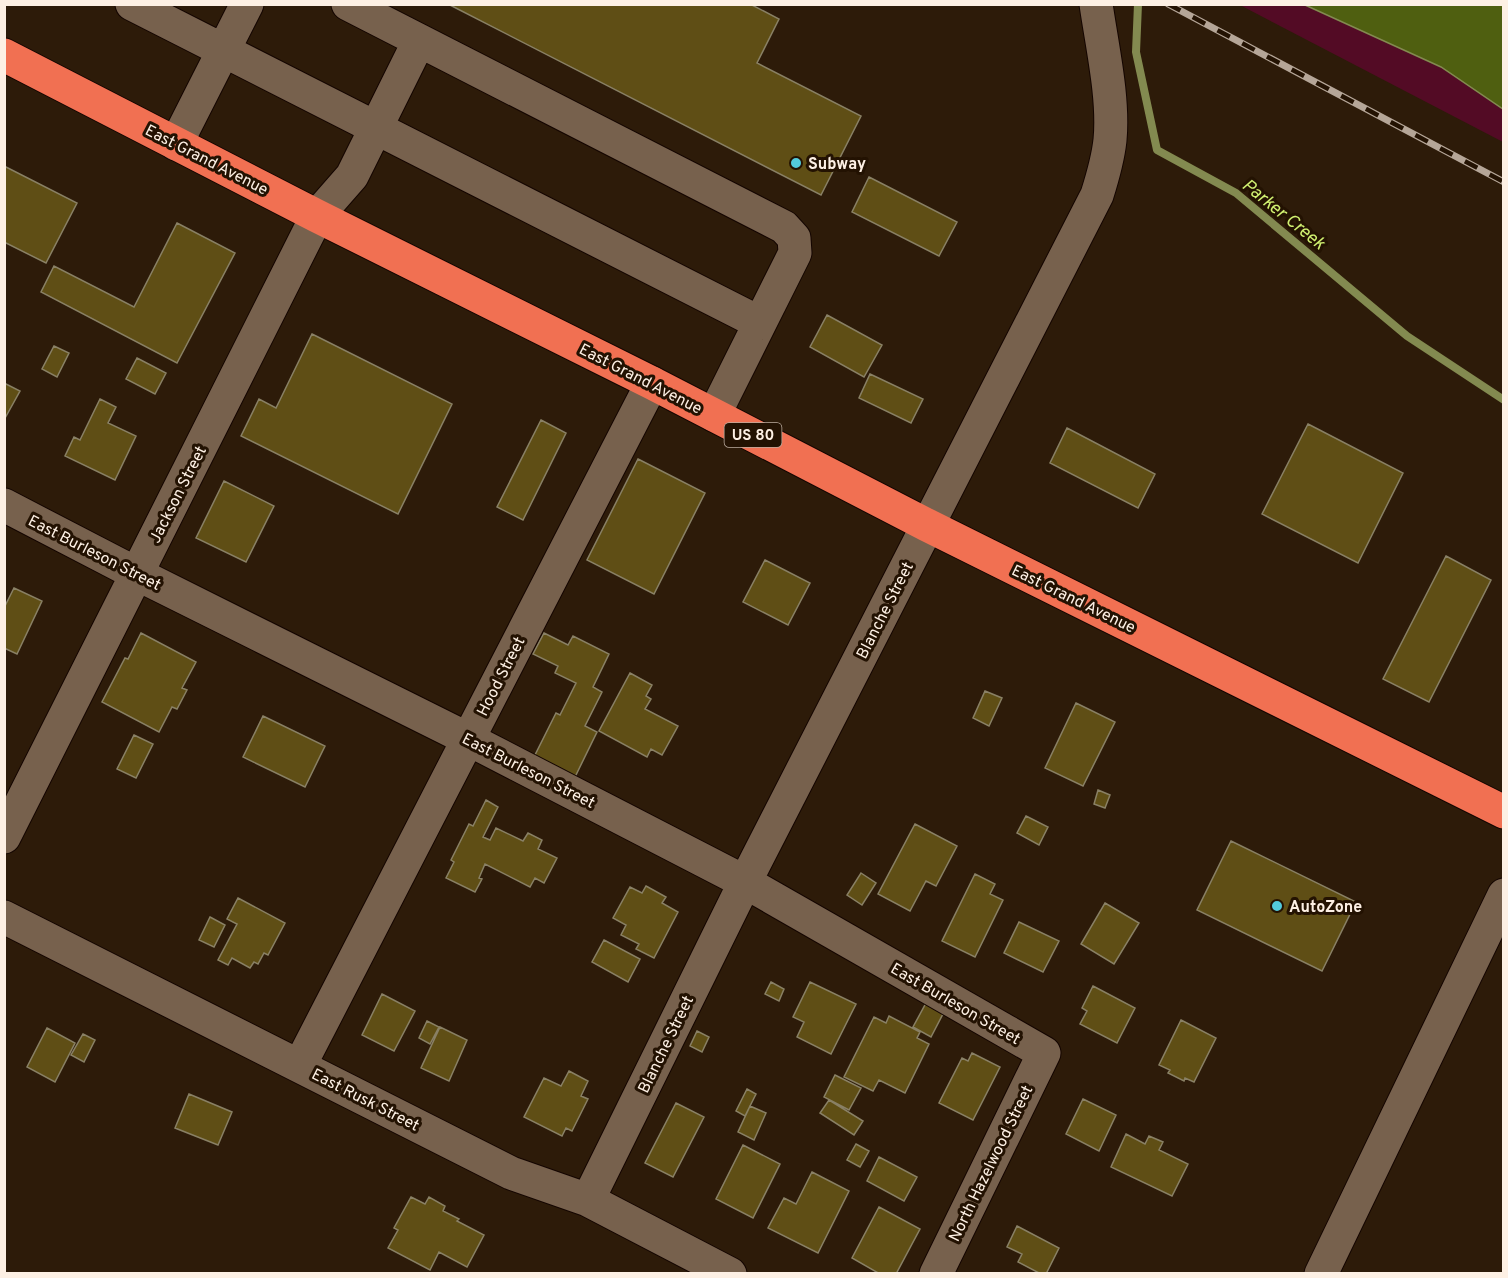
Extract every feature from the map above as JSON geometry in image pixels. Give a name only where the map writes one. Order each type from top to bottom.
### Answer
[{"type":"highway","name":"East Grand Avenue","points":[[4,55],[927,525],[1503,812]]},
{"type":"street","points":[[132,4],[760,323]]},
{"type":"street","points":[[176,144],[248,4]]},
{"type":"street","points":[[348,4],[784,227],[794,238],[795,253],[714,415]]},
{"type":"street","name":"Blanche Street","points":[[588,1200],[745,882],[1100,186],[1110,139],[1110,114],[1096,4]]},
{"type":"street","name":"Jackson Street","points":[[4,837],[317,216],[352,176],[419,41]]},
{"type":"street","name":"Hood Street","points":[[300,1065],[652,383]]},
{"type":"street","name":"East Burleson Street","points":[[4,505],[468,739],[745,882],[1044,1053]]},
{"type":"street","points":[[1321,1274],[1503,895]]},
{"type":"street","name":"East Rusk Street","points":[[4,917],[511,1173],[588,1200],[730,1274]]},
{"type":"street","name":"North Hazelwood Street","points":[[936,1274],[1044,1053]]},
{"type":"shaded area","points":[[1240,5],[1305,5],[1441,67],[1503,109],[1503,142]]},
{"type":"shaded area","points":[[1305,5],[1503,5],[1503,109],[1441,67]]},
{"type":"building","points":[[448,4],[750,4],[779,19],[757,63],[861,116],[821,195]]},
{"type":"building","points":[[4,166],[77,203],[46,263],[4,242]]},
{"type":"building","points":[[869,177],[957,222],[939,256],[852,212]]},
{"type":"building","points":[[177,223],[235,253],[177,363],[41,292],[54,266],[134,307]]},
{"type":"building","points":[[827,315],[882,345],[864,377],[810,347]]},
{"type":"building","points":[[312,334],[452,404],[398,514],[241,436],[259,399],[276,408]]},
{"type":"building","points":[[54,346],[69,353],[57,377],[42,369]]},
{"type":"building","points":[[137,358],[166,373],[155,394],[126,379]]},
{"type":"building","points":[[870,374],[923,399],[911,423],[859,398]]},
{"type":"building","points":[[4,383],[20,391],[4,420]]},
{"type":"building","points":[[100,399],[116,407],[108,423],[136,436],[115,480],[65,456],[74,437],[80,440]]},
{"type":"building","points":[[541,420],[566,433],[523,520],[497,507]]},
{"type":"building","points":[[1308,424],[1403,473],[1358,563],[1262,514]]},
{"type":"building","points":[[1067,428],[1155,474],[1138,508],[1050,463]]},
{"type":"building","points":[[638,459],[705,493],[654,594],[587,560]]},
{"type":"building","points":[[224,481],[274,506],[246,562],[196,538]]},
{"type":"building","points":[[1446,556],[1491,580],[1429,702],[1383,679]]},
{"type":"building","points":[[765,560],[810,583],[788,625],[743,602]]},
{"type":"building","points":[[14,588],[42,601],[17,654],[4,648],[4,608]]},
{"type":"building","points":[[141,633],[196,662],[182,688],[187,690],[177,709],[172,707],[159,732],[102,702]]},
{"type":"building","points":[[544,633],[568,645],[573,636],[609,654],[593,687],[602,692],[585,726],[597,732],[575,777],[534,757],[556,713],[560,715],[576,683],[555,673],[558,666],[533,654]]},
{"type":"building","points":[[630,673],[652,685],[646,696],[651,699],[645,709],[678,726],[662,755],[651,749],[647,757],[599,731]]},
{"type":"building","points":[[985,691],[1002,698],[989,726],[973,718]]},
{"type":"building","points":[[1076,703],[1115,722],[1083,786],[1045,768]]},
{"type":"building","points":[[263,716],[325,746],[305,787],[243,757]]},
{"type":"building","points":[[134,735],[153,744],[136,778],[117,769]]},
{"type":"building","points":[[1098,790],[1110,795],[1105,808],[1094,804]]},
{"type":"building","points":[[486,800],[498,807],[483,837],[490,840],[496,828],[523,841],[528,833],[542,840],[538,849],[557,858],[544,883],[535,878],[530,887],[485,864],[479,878],[482,879],[475,892],[446,878],[454,862],[451,860],[469,824],[473,826]]},
{"type":"building","points":[[1026,816],[1048,827],[1039,845],[1017,833]]},
{"type":"building","points":[[915,824],[957,846],[936,886],[926,881],[910,911],[878,894]]},
{"type":"building","name":"AutoZone","points":[[1231,841],[1356,902],[1322,971],[1197,910]]},
{"type":"building","points":[[861,873],[876,883],[862,905],[847,895]]},
{"type":"building","points":[[975,874],[995,884],[990,894],[1003,900],[975,957],[942,941]]},
{"type":"building","points":[[646,886],[666,897],[662,903],[678,912],[654,958],[636,949],[639,944],[621,935],[626,925],[613,918],[630,887],[642,893]]},
{"type":"building","points":[[238,898],[285,923],[268,955],[264,953],[258,964],[254,962],[250,968],[232,958],[228,965],[218,960],[237,924],[227,919]]},
{"type":"building","points":[[1105,903],[1139,923],[1114,964],[1081,944]]},
{"type":"building","points":[[210,917],[225,925],[214,947],[199,940]]},
{"type":"building","points":[[1019,922],[1059,941],[1043,972],[1004,953]]},
{"type":"building","points":[[604,940],[640,959],[628,982],[592,962]]},
{"type":"building","points":[[771,982],[784,989],[779,1001],[765,994]]},
{"type":"building","points":[[810,982],[856,1004],[831,1054],[797,1037],[804,1022],[793,1017]]},
{"type":"building","points":[[1093,986],[1135,1008],[1117,1043],[1080,1024],[1087,1011],[1082,1008]]},
{"type":"building","points":[[382,994],[415,1011],[394,1051],[362,1035]]},
{"type":"building","points":[[926,1003],[944,1012],[931,1037],[913,1027]]},
{"type":"building","points":[[889,1016],[920,1032],[917,1038],[929,1044],[905,1093],[879,1080],[873,1091],[844,1077],[874,1017],[886,1023]]},
{"type":"building","points":[[1181,1020],[1216,1038],[1194,1082],[1185,1078],[1184,1081],[1168,1073],[1170,1070],[1159,1065]]},
{"type":"building","points":[[427,1021],[439,1027],[430,1044],[419,1038]]},
{"type":"building","points":[[440,1027],[467,1040],[449,1081],[421,1068]]},
{"type":"building","points":[[47,1028],[75,1043],[55,1082],[27,1067]]},
{"type":"building","points":[[697,1031],[709,1037],[702,1052],[690,1046]]},
{"type":"building","points":[[83,1034],[95,1040],[84,1062],[71,1055]]},
{"type":"building","points":[[972,1053],[1000,1067],[973,1120],[939,1103],[962,1058],[968,1061]]},
{"type":"building","points":[[569,1071],[588,1081],[581,1096],[588,1099],[572,1131],[566,1128],[562,1136],[524,1117],[544,1078],[561,1086]]},
{"type":"building","points":[[835,1075],[861,1088],[849,1110],[824,1097]]},
{"type":"building","points":[[747,1089],[756,1094],[745,1116],[736,1111]]},
{"type":"building","points":[[189,1094],[232,1112],[218,1145],[175,1128]]},
{"type":"building","points":[[1083,1099],[1116,1115],[1099,1151],[1066,1134]]},
{"type":"building","points":[[829,1100],[863,1121],[854,1135],[820,1113]]},
{"type":"building","points":[[676,1103],[704,1117],[673,1177],[645,1163]]},
{"type":"building","points":[[750,1106],[766,1113],[754,1140],[738,1132]]},
{"type":"building","points":[[1126,1134],[1145,1144],[1149,1136],[1163,1142],[1159,1150],[1188,1164],[1172,1196],[1111,1167]]},
{"type":"building","points":[[856,1144],[869,1151],[860,1167],[847,1160]]},
{"type":"building","points":[[743,1145],[780,1164],[753,1218],[716,1199]]},
{"type":"building","points":[[879,1157],[917,1177],[904,1201],[867,1181]]},
{"type":"building","points":[[812,1172],[849,1191],[818,1253],[768,1228],[784,1198],[796,1204]]},
{"type":"building","points":[[411,1197],[425,1204],[429,1197],[445,1206],[443,1211],[459,1219],[457,1221],[484,1235],[467,1267],[439,1252],[430,1270],[388,1248],[398,1230],[394,1228]]},
{"type":"building","points":[[879,1207],[920,1229],[896,1274],[880,1274],[852,1258]]},
{"type":"building","points":[[1017,1226],[1059,1248],[1046,1274],[1041,1274],[1018,1262],[1022,1254],[1007,1247]]},
{"type":"waterway","name":"Parker Creek","points":[[1138,4],[1136,52],[1157,150],[1236,193],[1407,336],[1504,400]]},
{"type":"railway","points":[[1168,4],[1504,182]]},
{"type":"place","name":"Subway","points":[[796,163]]},
{"type":"place","name":"AutoZone","points":[[1277,906]]}]
